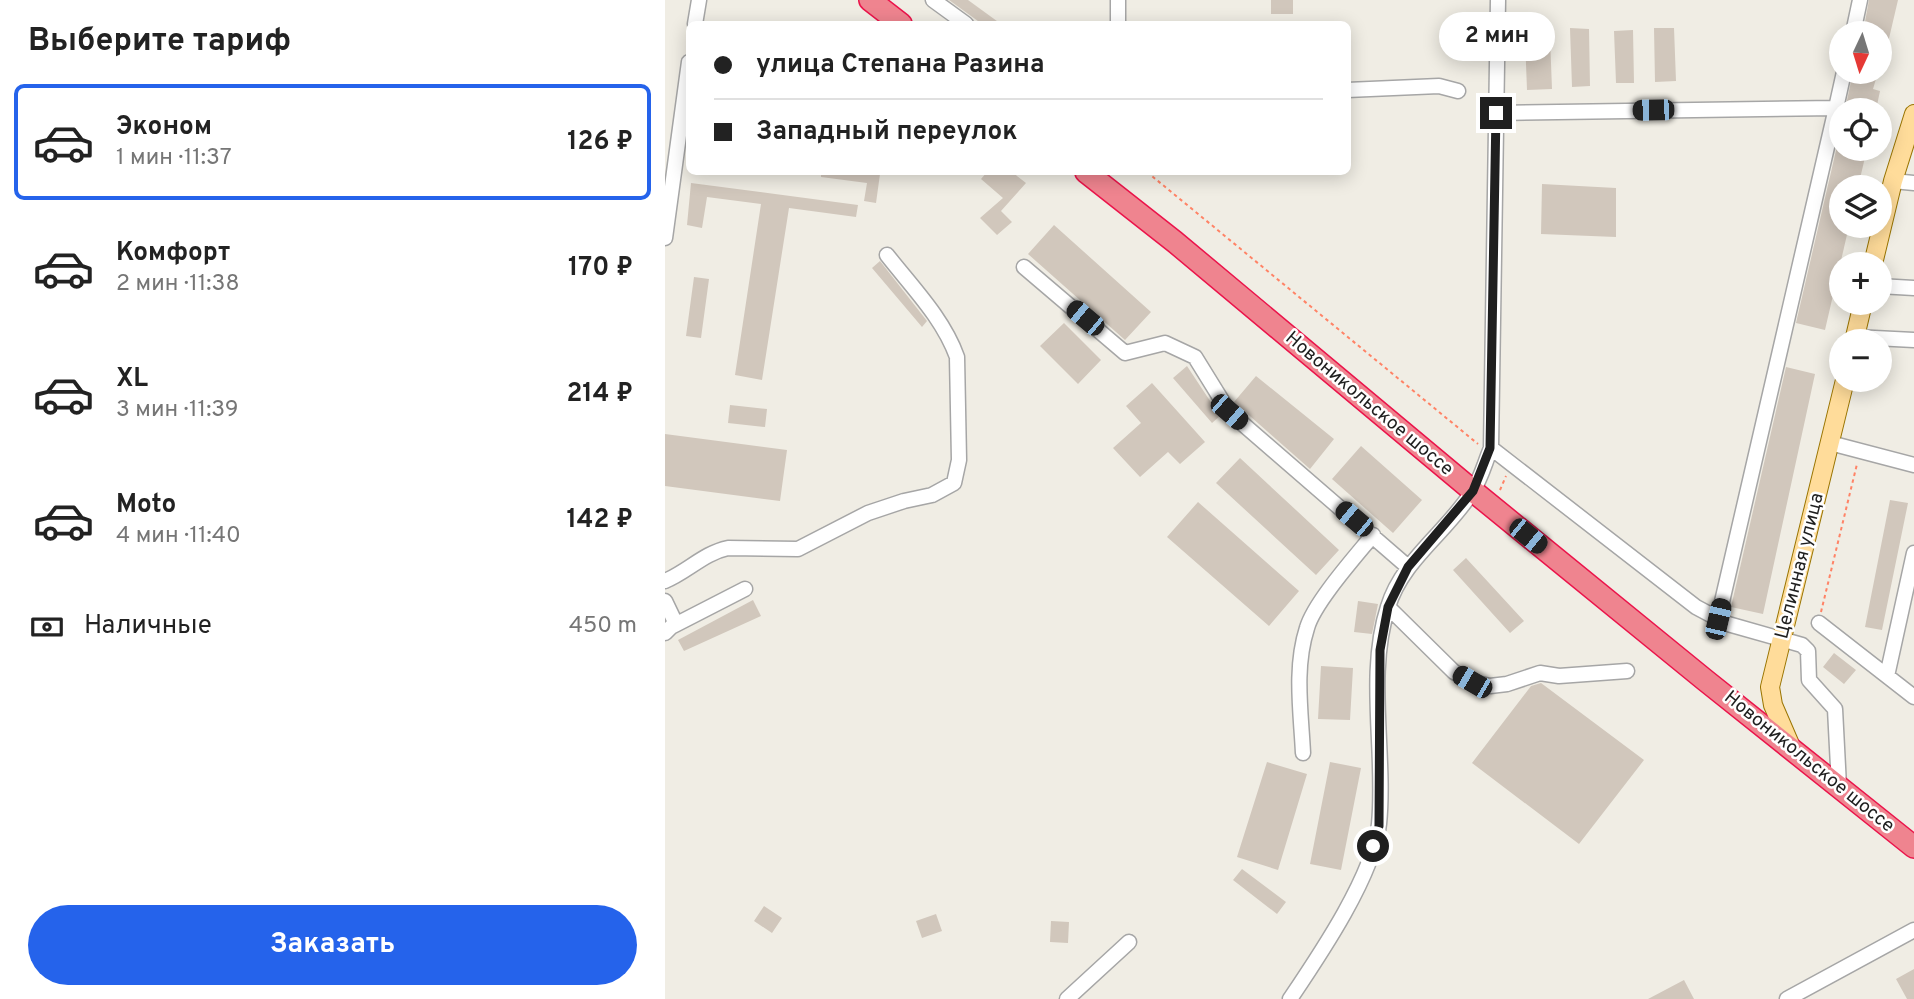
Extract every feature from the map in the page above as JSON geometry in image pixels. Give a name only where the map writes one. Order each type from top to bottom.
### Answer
[{"type":"highway","points":[[870,0],[897,21]]},
{"type":"highway","name":"Новоникольское шоссе","points":[[1090,175],[1186,251],[1473,491],[1914,847]]},
{"type":"main road","points":[[1876,252],[1893,181],[1909,144],[1914,114]]},
{"type":"main road","name":"Целинная улица","points":[[1792,749],[1773,705],[1769,687],[1842,392]]},
{"type":"street","points":[[696,21],[699,0]]},
{"type":"street","points":[[933,0],[962,21]]},
{"type":"street","points":[[1118,0],[1118,21]]},
{"type":"street","points":[[1290,999],[1327,942],[1353,895],[1367,865],[1379,826],[1380,650],[1388,607],[1408,567],[1473,491],[1489,451],[1498,0]]},
{"type":"street","points":[[1856,21],[1860,0]]},
{"type":"street","points":[[665,238],[686,84]]},
{"type":"street","points":[[1351,90],[1439,86],[1458,92]]},
{"type":"street","points":[[1496,113],[1829,108]]},
{"type":"street","points":[[1718,619],[1829,138]]},
{"type":"street","points":[[1893,181],[1914,183]]},
{"type":"street","points":[[665,581],[680,575],[718,550],[798,549],[868,513],[932,495],[954,483],[959,460],[957,357],[951,341],[933,313],[887,255]]},
{"type":"street","points":[[1024,267],[1125,352],[1165,343],[1195,357],[1229,412],[1408,567]]},
{"type":"street","points":[[1892,287],[1914,289]]},
{"type":"street","points":[[1892,340],[1914,340]]},
{"type":"street","points":[[1830,443],[1914,465]]},
{"type":"street","points":[[1489,451],[1696,607],[1750,631],[1802,645],[1808,651],[1809,681],[1835,709],[1839,786]]},
{"type":"street","points":[[1303,753],[1299,664],[1307,626],[1332,587],[1373,535]]},
{"type":"street","points":[[1887,677],[1914,553]]},
{"type":"street","points":[[665,601],[671,629],[745,589]]},
{"type":"street","points":[[1388,607],[1454,672],[1472,682],[1490,686],[1507,684],[1540,673],[1559,676],[1627,671]]},
{"type":"street","points":[[1819,623],[1914,697]]},
{"type":"street","points":[[1787,999],[1914,930]]},
{"type":"street","points":[[1067,999],[1129,942]]},
{"type":"path","points":[[1151,175],[1363,351],[1489,451]]},
{"type":"path","points":[[1819,623],[1860,451]]},
{"type":"building","points":[[949,0],[968,0],[997,21],[978,21]]},
{"type":"building","points":[[1271,0],[1293,0],[1293,14],[1271,14]]},
{"type":"building","points":[[1869,0],[1898,0],[1892,26],[1892,21],[1865,21]]},
{"type":"building","points":[[1570,28],[1589,29],[1590,86],[1572,87]]},
{"type":"building","points":[[1654,28],[1674,28],[1676,81],[1655,82]]},
{"type":"building","points":[[1633,30],[1634,83],[1616,83],[1614,31]]},
{"type":"building","points":[[1550,37],[1552,89],[1527,90],[1525,38]]},
{"type":"building","points":[[1850,84],[1874,84],[1873,89],[1880,91],[1879,98],[1848,98]]},
{"type":"building","points":[[1834,161],[1864,161],[1861,175],[1830,175]]},
{"type":"building","points":[[880,175],[876,203],[864,201],[867,183],[821,177]]},
{"type":"building","points":[[984,175],[1016,175],[1026,183],[1001,211],[1012,222],[997,235],[980,218],[1003,198],[981,179]]},
{"type":"building","points":[[1829,181],[1829,238],[1846,238],[1843,252],[1829,252],[1829,313],[1825,330],[1796,323]]},
{"type":"building","points":[[691,183],[858,205],[856,217],[789,208],[762,380],[735,375],[761,204],[707,197],[702,228],[687,225]]},
{"type":"building","points":[[1542,184],[1616,188],[1616,237],[1541,234]]},
{"type":"building","points":[[1054,225],[1151,312],[1125,340],[1028,254]]},
{"type":"building","points":[[880,261],[927,321],[922,327],[872,268]]},
{"type":"building","points":[[694,277],[709,279],[701,338],[686,336]]},
{"type":"building","points":[[1064,323],[1101,360],[1078,384],[1040,346]]},
{"type":"building","points":[[1187,366],[1220,416],[1212,423],[1173,378]]},
{"type":"building","points":[[1786,367],[1815,374],[1763,614],[1731,607]]},
{"type":"building","points":[[1256,376],[1334,439],[1310,469],[1234,402]]},
{"type":"building","points":[[1152,383],[1205,442],[1180,464],[1168,452],[1140,477],[1113,448],[1141,423],[1126,406]]},
{"type":"building","points":[[730,405],[767,409],[765,427],[728,423]]},
{"type":"building","points":[[665,434],[787,450],[780,501],[665,486]]},
{"type":"building","points":[[1361,446],[1422,500],[1393,533],[1332,479]]},
{"type":"building","points":[[1240,458],[1339,550],[1316,575],[1216,483]]},
{"type":"building","points":[[1890,500],[1908,503],[1882,630],[1865,627]]},
{"type":"building","points":[[1198,502],[1299,591],[1269,626],[1167,537]]},
{"type":"building","points":[[1466,558],[1524,621],[1510,633],[1453,570]]},
{"type":"building","points":[[753,600],[761,616],[684,651],[678,640]]},
{"type":"building","points":[[1358,601],[1378,604],[1372,634],[1354,632]]},
{"type":"building","points":[[1834,653],[1856,670],[1844,684],[1823,667]]},
{"type":"building","points":[[1321,666],[1353,668],[1350,720],[1318,719]]},
{"type":"building","points":[[1541,683],[1644,760],[1579,844],[1472,763],[1531,686]]},
{"type":"building","points":[[1267,762],[1307,774],[1278,870],[1237,857]]},
{"type":"building","points":[[1330,762],[1361,768],[1341,870],[1310,864]]},
{"type":"building","points":[[1242,869],[1286,902],[1277,914],[1233,880]]},
{"type":"building","points":[[764,906],[782,918],[772,933],[754,921]]},
{"type":"building","points":[[936,914],[942,931],[922,938],[916,921]]},
{"type":"building","points":[[1051,921],[1069,922],[1068,943],[1050,942]]},
{"type":"building","points":[[1914,969],[1914,999],[1907,999],[1896,979]]},
{"type":"building","points":[[1684,980],[1694,999],[1648,999]]},
{"type":"route","points":[[1373,846],[1379,826],[1380,650],[1388,607],[1408,567],[1473,491],[1490,448],[1496,113]]}]
